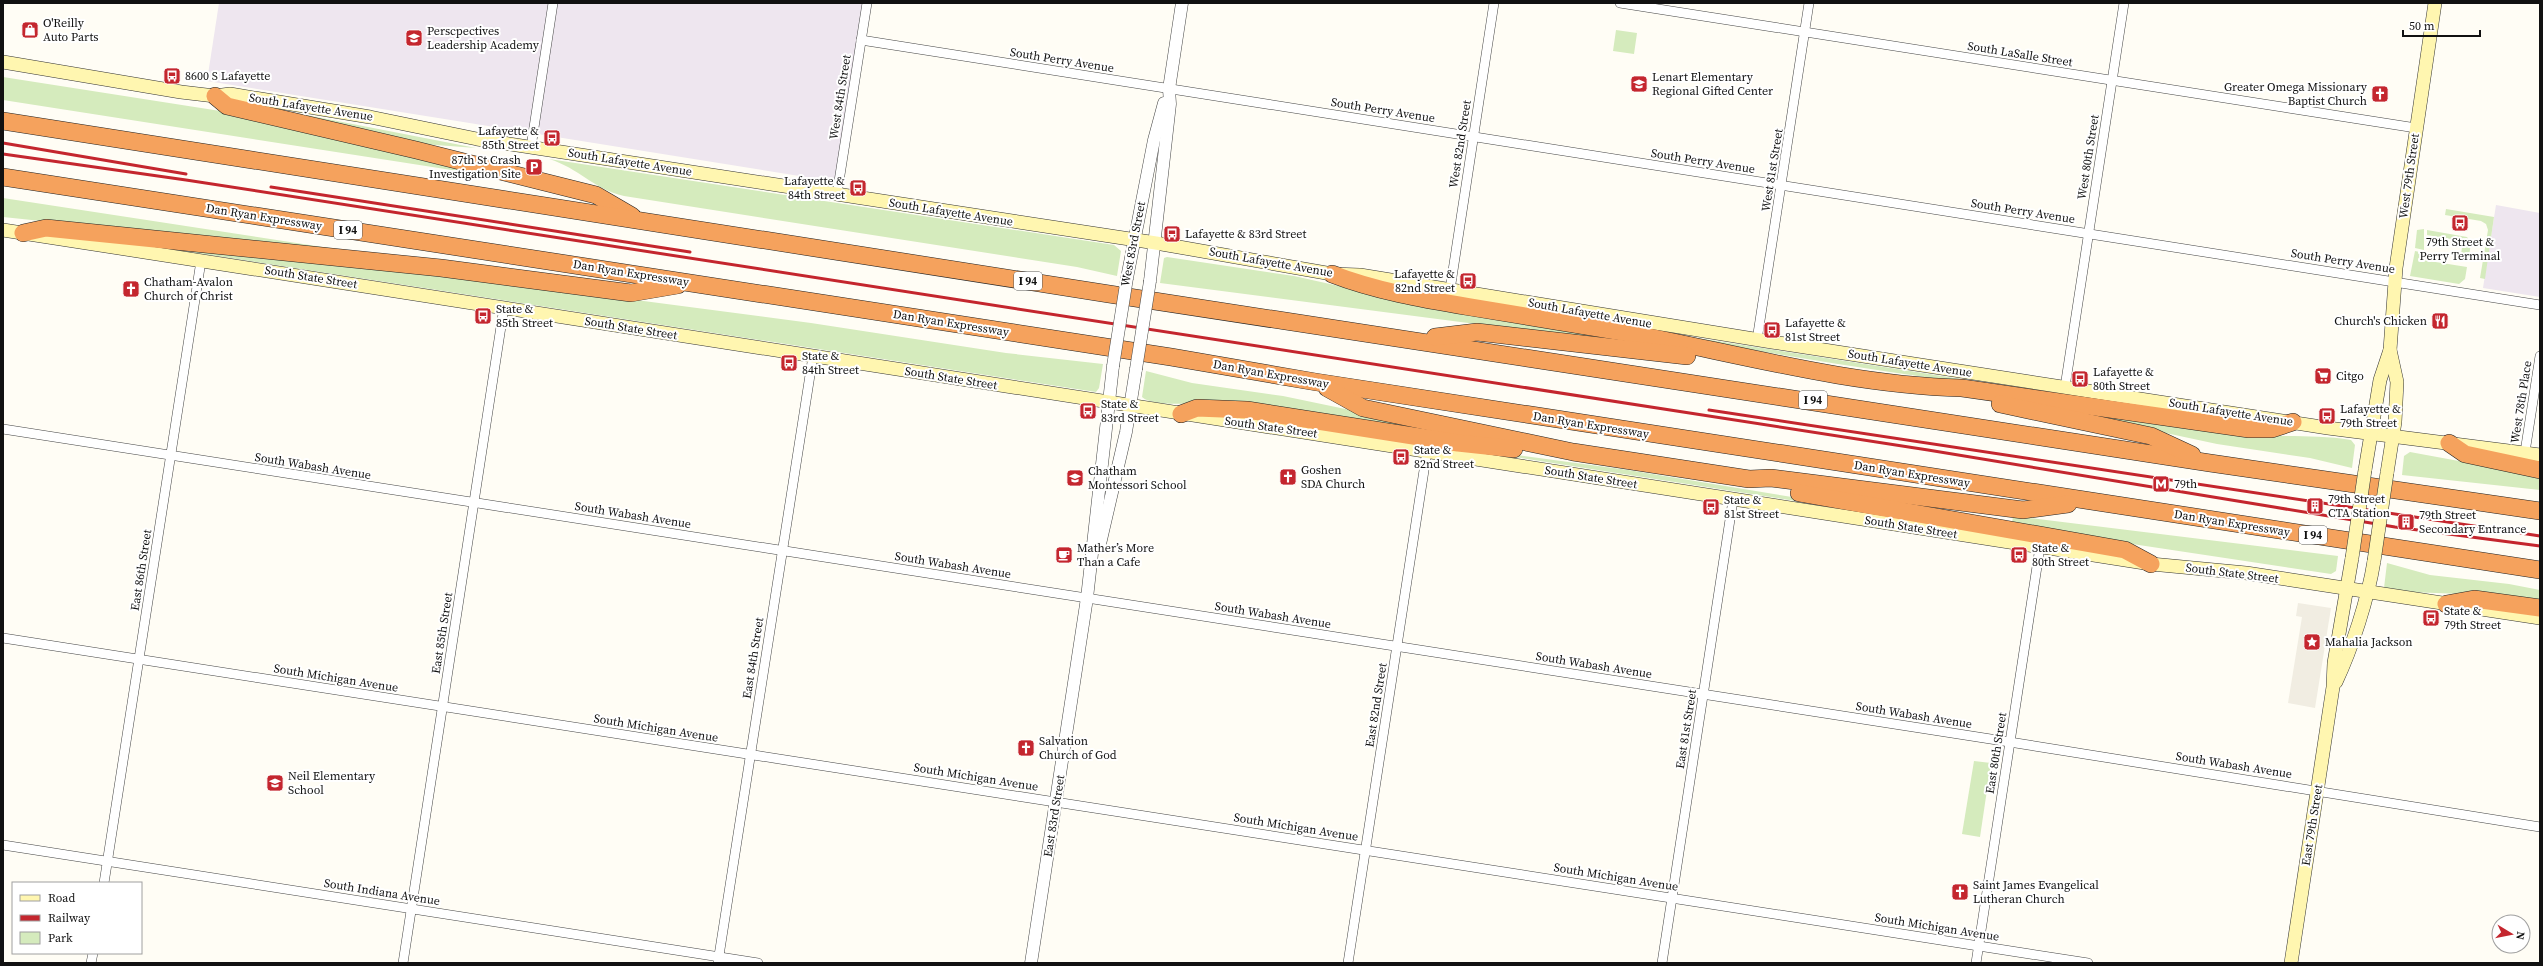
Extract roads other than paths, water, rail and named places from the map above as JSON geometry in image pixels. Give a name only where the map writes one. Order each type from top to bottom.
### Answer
[{"type":"highway","points":[[215,96],[227,106],[416,150],[596,196],[640,221]]},
{"type":"highway","name":"I 94","points":[[3,121],[640,221],[2210,463],[2516,508],[2540,510]]},
{"type":"highway","name":"Dan Ryan Expressway","points":[[3,177],[1172,357],[1316,382],[2539,570]]},
{"type":"highway","points":[[23,233],[46,228],[441,268],[631,293],[694,283]]},
{"type":"highway","points":[[1332,274],[1358,284],[1430,300],[1629,334],[1761,362],[1930,387],[2151,436],[2210,463]]},
{"type":"highway","points":[[1415,340],[1477,332],[1567,340],[1729,361],[1761,362]]},
{"type":"highway","points":[[1316,382],[1363,408],[1573,452],[1749,479],[1771,478],[2023,510],[2088,501]]},
{"type":"highway","points":[[1930,387],[1970,389],[2249,429],[2272,429],[2293,422]]},
{"type":"highway","points":[[1181,414],[1197,408],[1247,410],[1458,443],[1546,453],[1573,452]]},
{"type":"highway","points":[[2449,443],[2465,454],[2540,470]]},
{"type":"highway","points":[[1749,479],[1769,487],[2125,550],[2151,564]]},
{"type":"highway","points":[[2516,508],[2540,504]]},
{"type":"highway","points":[[2446,604],[2474,599],[2540,608]]},
{"type":"main road","name":"West 79th Street","points":[[2346,589],[2352,558],[2370,433],[2380,380],[2390,350],[2394,282],[2435,3]]},
{"type":"main road","name":"South Lafayette Avenue","points":[[3,62],[215,96],[230,94],[370,117],[477,139],[1156,243],[1332,274],[1360,275],[1757,340],[2293,422],[2540,455]]},
{"type":"main road","name":"South State Street","points":[[3,230],[2151,564],[2246,573],[2540,618]]},
{"type":"main road","name":"West 79th Street","points":[[2368,592],[2393,436],[2397,382],[2390,350]]},
{"type":"main road","name":"East 79th Street","points":[[2291,963],[2333,687],[2334,663],[2346,589]]},
{"type":"main road","name":"East 79th Street","points":[[2333,687],[2344,665],[2368,592]]},
{"type":"street","points":[[531,147],[553,3]]},
{"type":"street","name":"West 84th Street","points":[[838,194],[867,3]]},
{"type":"street","name":"West 83rd Street","points":[[1108,402],[1134,240],[1154,140],[1169,89],[1182,3]]},
{"type":"street","name":"West 82nd Street","points":[[1450,290],[1494,3]]},
{"type":"street","name":"South LaSalle Street","points":[[1620,3],[2416,128]]},
{"type":"street","name":"West 81st Street","points":[[1757,340],[1809,3]]},
{"type":"street","name":"West 80th Street","points":[[2065,387],[2124,3]]},
{"type":"street","name":"South Perry Avenue","points":[[862,40],[2540,305]]},
{"type":"street","name":"West 83rd Street","points":[[1130,406],[1156,243],[1170,104],[1169,89]]},
{"type":"street","name":"East 86th Street","points":[[104,882],[201,261]]},
{"type":"street","name":"East 85th Street","points":[[403,963],[504,307]]},
{"type":"street","name":"East 84th Street","points":[[718,960],[813,356]]},
{"type":"street","name":"West 78th Place","points":[[2525,452],[2540,356]]},
{"type":"street","name":"East 83rd Street","points":[[1031,963],[1087,598],[1108,402]]},
{"type":"street","name":"East 83rd Street","points":[[1087,598],[1130,406]]},
{"type":"street","name":"South Wabash Avenue","points":[[3,429],[2010,742],[2540,827]]},
{"type":"street","name":"East 82nd Street","points":[[1348,963],[1427,451]]},
{"type":"street","name":"East 81st Street","points":[[1662,963],[1733,500]]},
{"type":"street","name":"East 80th Street","points":[[1976,963],[2040,546]]},
{"type":"street","name":"South Michigan Avenue","points":[[3,638],[2088,963]]},
{"type":"street","name":"South Indiana Avenue","points":[[3,845],[411,909],[718,960],[758,963]]},
{"type":"railway","points":[[3,143],[186,174]]},
{"type":"railway","points":[[3,154],[186,180],[1928,450],[2395,527],[2540,546]]},
{"type":"railway","points":[[271,187],[690,252]]},
{"type":"railway","points":[[1709,410],[2540,536]]},
{"type":"place","name":"O'Reilly Auto Parts","points":[[30,30]]},
{"type":"place","name":"Perscpectives Leadership Academy","points":[[414,38]]},
{"type":"place","name":"8600 S Lafayette","points":[[172,76]]},
{"type":"place","name":"Lenart Elementary Regional Gifted Center","points":[[1639,84]]},
{"type":"place","name":"Greater Omega Missionary Baptist Church","points":[[2380,94]]},
{"type":"place","name":"Lafayette & 85th Street","points":[[552,138]]},
{"type":"place","name":"87th St Crash Investigation Site","points":[[534,167]]},
{"type":"place","name":"Lafayette & 84th Street","points":[[858,188]]},
{"type":"place","name":"79th Street & Perry Terminal","points":[[2460,223]]},
{"type":"place","name":"Lafayette & 83rd Street","points":[[1172,234]]},
{"type":"place","name":"Lafayette & 82nd Street","points":[[1468,281]]},
{"type":"place","name":"Chatham-Avalon Church of Christ","points":[[131,289]]},
{"type":"place","name":"State & 85th Street","points":[[483,316]]},
{"type":"place","name":"Church's Chicken","points":[[2440,321]]},
{"type":"place","name":"Lafayette & 81st Street","points":[[1772,330]]},
{"type":"place","name":"State & 84th Street","points":[[789,363]]},
{"type":"place","name":"Citgo","points":[[2323,376]]},
{"type":"place","name":"Lafayette & 80th Street","points":[[2080,379]]},
{"type":"place","name":"State & 83rd Street","points":[[1088,411]]},
{"type":"place","name":"Lafayette & 79th Street","points":[[2327,416]]},
{"type":"place","name":"State & 82nd Street","points":[[1401,457]]},
{"type":"place","name":"Goshen SDA Church","points":[[1288,477]]},
{"type":"place","name":"Chatham Montessori School","points":[[1075,478]]},
{"type":"place","name":"79th","points":[[2161,484]]},
{"type":"place","name":"79th Street CTA Station","points":[[2315,506]]},
{"type":"place","name":"State & 81st Street","points":[[1711,507]]},
{"type":"place","name":"79th Street Secondary Entrance","points":[[2406,522]]},
{"type":"place","name":"Mather’s More Than a Cafe","points":[[1064,555]]},
{"type":"place","name":"State & 80th Street","points":[[2019,555]]},
{"type":"place","name":"State & 79th Street","points":[[2431,618]]},
{"type":"place","name":"Mahalia Jackson","points":[[2312,642]]},
{"type":"place","name":"Salvation Church of God","points":[[1026,748]]},
{"type":"place","name":"Neil Elementary School","points":[[275,783]]},
{"type":"place","name":"Saint James Evangelical Lutheran Church","points":[[1960,892]]}]
